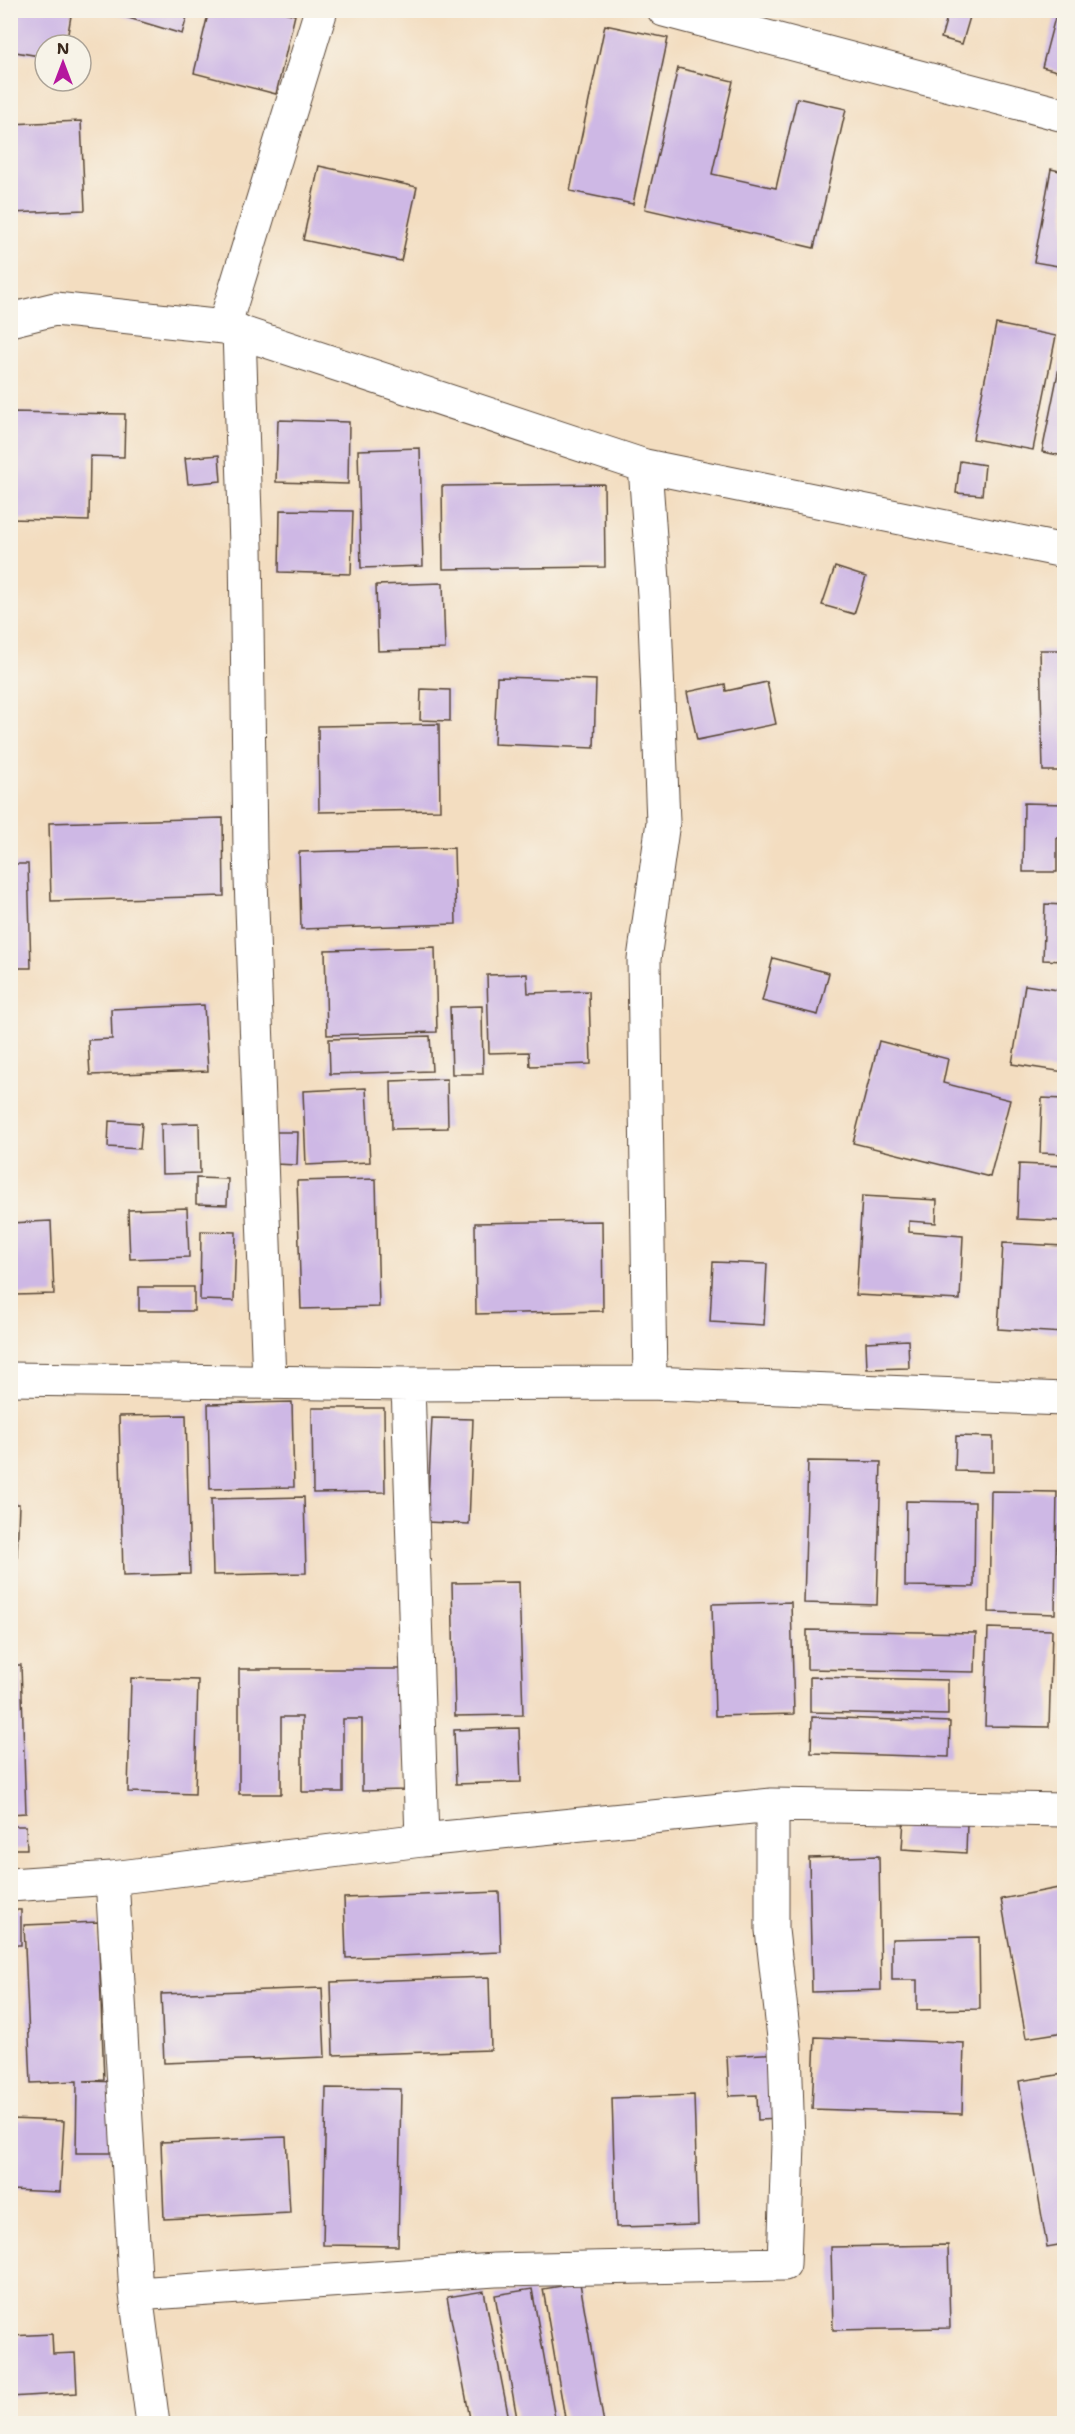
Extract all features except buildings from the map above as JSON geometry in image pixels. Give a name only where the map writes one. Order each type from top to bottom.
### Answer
[{"type":"street","points":[[269,1382],[250,851],[246,546],[232,329],[321,10]]},
{"type":"street","points":[[664,10],[1065,115]]},
{"type":"street","points":[[10,320],[55,309],[232,329],[645,466],[1065,550]]},
{"type":"street","points":[[645,466],[654,595],[663,822],[644,959],[650,1383]]},
{"type":"street","points":[[10,1379],[408,1384],[650,1383],[1065,1399]]},
{"type":"street","points":[[408,1384],[422,1840]]},
{"type":"street","points":[[136,2294],[495,2270],[784,2264],[788,2143],[785,2047],[772,1930],[772,1805]]},
{"type":"street","points":[[10,1885],[112,1878],[422,1840],[772,1805],[1065,1810]]},
{"type":"street","points":[[112,1878],[136,2294],[153,2424]]}]
